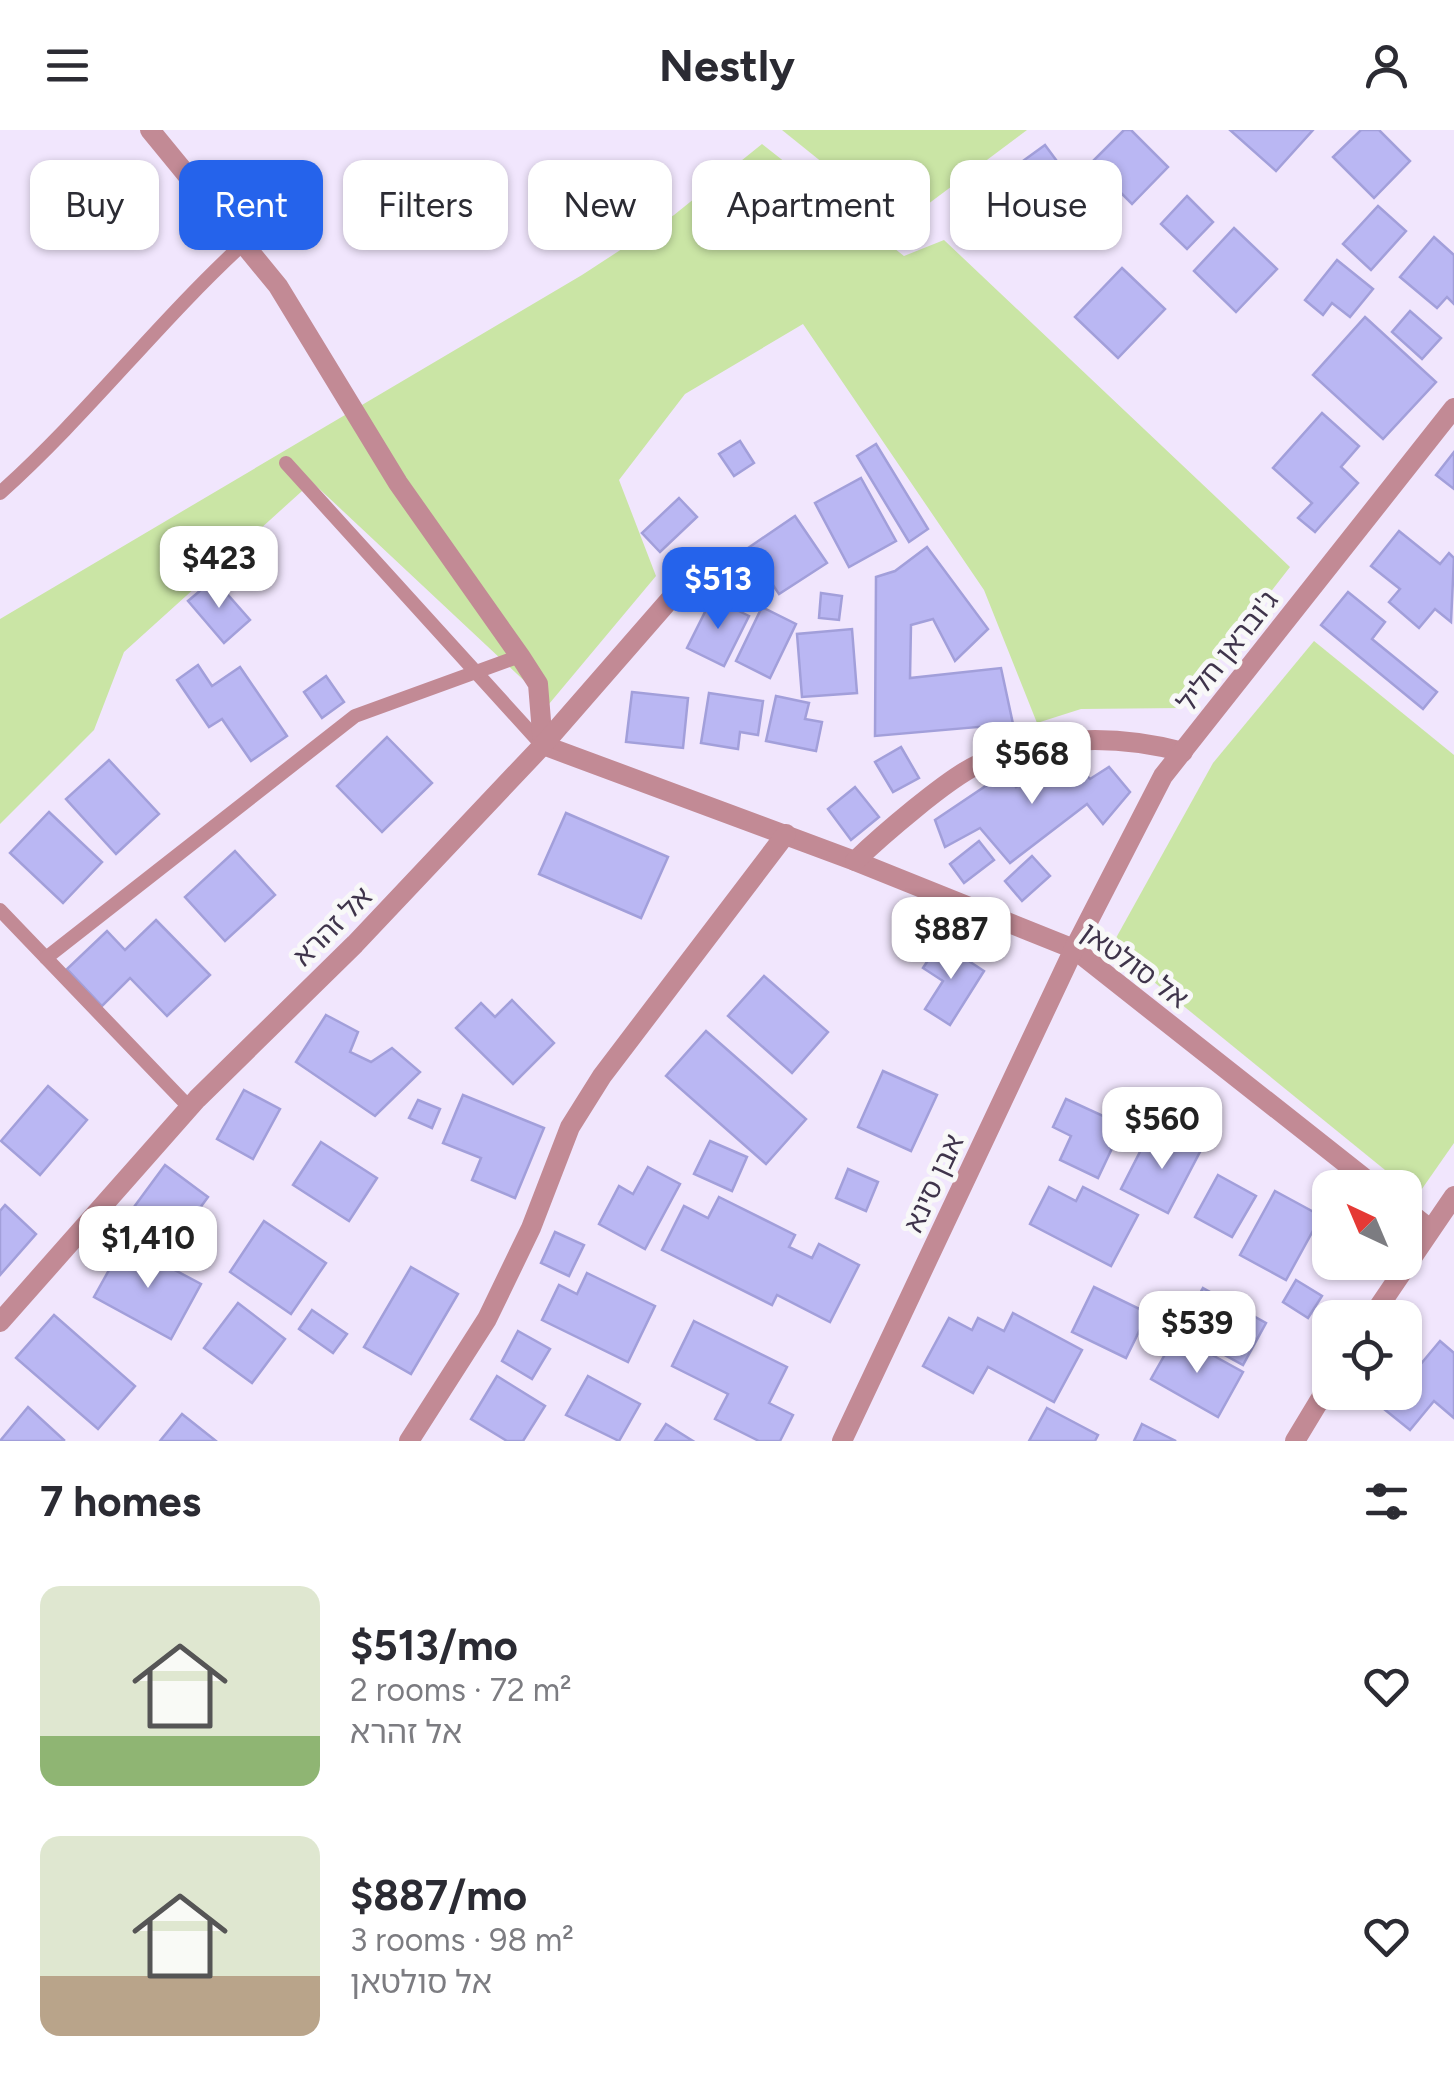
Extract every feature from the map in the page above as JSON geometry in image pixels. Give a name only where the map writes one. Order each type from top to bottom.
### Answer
[{"type":"street","points":[[150,130],[179,165]]},
{"type":"street","points":[[249,250],[278,286],[398,483],[538,684],[543,745]]},
{"type":"street","name":"ג'ובראן חליל","points":[[1074,949],[1163,776],[1454,408]]},
{"type":"street","name":"אל זהרא","points":[[0,1322],[189,1107],[355,944],[543,745],[700,565]]},
{"type":"street","points":[[855,861],[976,765],[1072,738],[1134,739],[1183,752]]},
{"type":"street","name":"אל סולטאן","points":[[543,745],[786,834],[1074,949],[1355,1170]]},
{"type":"street","points":[[408,1441],[487,1319],[578,1114],[602,1076],[786,834]]},
{"type":"street","name":"אבן סינא","points":[[842,1441],[1074,949]]},
{"type":"street","points":[[1382,1300],[1454,1196]]},
{"type":"street","points":[[1422,1222],[1430,1228]]},
{"type":"street","points":[[1295,1441],[1314,1410]]},
{"type":"lane","points":[[0,492],[79,419],[200,284],[237,250]]},
{"type":"lane","points":[[286,463],[543,745]]},
{"type":"lane","points":[[46,958],[355,716],[520,656]]},
{"type":"lane","points":[[0,910],[189,1107]]},
{"type":"green space","points":[[782,130],[1027,130],[987,160],[950,160],[950,188],[930,203],[930,160],[819,160]]},
{"type":"green space","points":[[762,144],[782,160],[742,160]]},
{"type":"green space","points":[[692,200],[692,250],[896,250],[904,256],[930,250],[930,246],[944,240],[950,250],[955,250],[1290,567],[1181,708],[1081,709],[1037,723],[984,590],[803,324],[685,394],[619,480],[656,576],[549,704],[312,482],[124,652],[94,730],[0,824],[0,619],[620,250],[672,250],[674,215]]},
{"type":"green space","points":[[1314,641],[1454,755],[1454,1143],[1422,1189],[1422,1170],[1385,1170],[1111,947],[1213,763]]},
{"type":"building","points":[[1124,130],[1131,130],[1168,167],[1132,204],[1122,194],[1122,160],[1094,160]]},
{"type":"building","points":[[1230,130],[1313,130],[1276,171]]},
{"type":"building","points":[[1361,130],[1379,130],[1410,161],[1374,198],[1333,157]]},
{"type":"building","points":[[1045,145],[1056,160],[1024,160]]},
{"type":"building","points":[[1187,196],[1213,222],[1187,249],[1161,224]]},
{"type":"building","points":[[1378,206],[1406,231],[1371,270],[1343,244]]},
{"type":"building","points":[[1234,228],[1277,269],[1236,312],[1194,271]]},
{"type":"building","points":[[1434,237],[1454,255],[1454,304],[1447,297],[1437,308],[1400,277]]},
{"type":"building","points":[[1337,260],[1373,289],[1350,317],[1332,303],[1323,315],[1305,300]]},
{"type":"building","points":[[1122,268],[1165,309],[1118,358],[1075,317]]},
{"type":"building","points":[[1410,311],[1441,338],[1422,359],[1392,332]]},
{"type":"building","points":[[1365,317],[1436,382],[1383,439],[1313,375]]},
{"type":"building","points":[[1322,413],[1359,446],[1341,467],[1358,483],[1315,532],[1298,518],[1312,503],[1273,468]]},
{"type":"building","points":[[740,441],[754,463],[734,476],[719,454]]},
{"type":"building","points":[[876,444],[928,529],[909,542],[857,456]]},
{"type":"building","points":[[1454,452],[1454,489],[1436,475]]},
{"type":"building","points":[[861,478],[896,541],[849,567],[815,503]]},
{"type":"building","points":[[679,498],[697,517],[660,552],[642,533]]},
{"type":"building","points":[[795,516],[827,563],[779,594],[748,548]]},
{"type":"building","points":[[1399,531],[1440,564],[1449,553],[1454,558],[1451,622],[1435,609],[1419,628],[1389,602],[1400,589],[1371,566]]},
{"type":"building","points":[[927,547],[988,629],[955,661],[933,619],[911,625],[910,678],[1001,668],[1013,724],[875,736],[876,577],[895,571]]},
{"type":"building","points":[[214,579],[250,620],[224,643],[188,601]]},
{"type":"building","points":[[1348,592],[1385,622],[1372,639],[1437,692],[1423,709],[1321,625]]},
{"type":"building","points":[[821,593],[842,596],[839,620],[819,618]]},
{"type":"building","points":[[712,598],[749,616],[724,666],[687,648]]},
{"type":"building","points":[[762,607],[796,624],[770,678],[736,661]]},
{"type":"building","points":[[852,629],[857,693],[802,697],[797,634]]},
{"type":"building","points":[[198,665],[212,686],[240,667],[287,736],[251,761],[222,719],[209,727],[177,680]]},
{"type":"building","points":[[326,676],[344,702],[322,718],[304,692]]},
{"type":"building","points":[[632,692],[688,698],[683,748],[626,742]]},
{"type":"building","points":[[709,693],[763,701],[758,735],[740,732],[738,749],[701,743]]},
{"type":"building","points":[[776,696],[809,703],[805,719],[822,722],[816,751],[766,741]]},
{"type":"building","points":[[387,737],[432,783],[382,832],[337,786]]},
{"type":"building","points":[[901,747],[919,778],[893,792],[875,762]]},
{"type":"building","points":[[1067,756],[1090,779],[1109,767],[1130,792],[1103,824],[1087,804],[1010,863],[980,828],[945,847],[935,820],[1005,773],[1016,787]]},
{"type":"building","points":[[109,760],[159,814],[116,854],[66,799]]},
{"type":"building","points":[[855,787],[879,817],[851,840],[828,809]]},
{"type":"building","points":[[49,812],[102,862],[63,903],[10,853]]},
{"type":"building","points":[[566,813],[668,857],[641,918],[539,874]]},
{"type":"building","points":[[979,841],[994,860],[964,883],[950,864]]},
{"type":"building","points":[[235,851],[275,895],[225,941],[185,897]]},
{"type":"building","points":[[1032,856],[1050,876],[1022,901],[1005,881]]},
{"type":"building","points":[[156,920],[210,975],[167,1016],[130,978],[102,1006],[67,969],[107,931],[125,950]]},
{"type":"building","points":[[940,942],[984,971],[950,1025],[925,1009],[943,981],[923,968]]},
{"type":"building","points":[[764,976],[828,1032],[792,1073],[728,1016]]},
{"type":"building","points":[[512,1000],[554,1043],[513,1084],[456,1028],[481,1003],[495,1017]]},
{"type":"building","points":[[326,1015],[358,1032],[350,1052],[371,1062],[392,1048],[420,1072],[375,1116],[296,1062]]},
{"type":"building","points":[[706,1031],[806,1119],[766,1164],[666,1076]]},
{"type":"building","points":[[883,1071],[937,1095],[911,1151],[858,1127]]},
{"type":"building","points":[[48,1086],[87,1120],[40,1175],[1,1141]]},
{"type":"building","points":[[244,1090],[280,1109],[253,1159],[217,1139]]},
{"type":"building","points":[[463,1095],[544,1128],[515,1198],[472,1180],[481,1158],[443,1143]]},
{"type":"building","points":[[1066,1099],[1123,1125],[1098,1178],[1060,1160],[1071,1136],[1053,1127]]},
{"type":"building","points":[[418,1100],[440,1109],[432,1128],[409,1118]]},
{"type":"building","points":[[1174,1134],[1202,1148],[1168,1213],[1121,1189],[1145,1142],[1164,1152]]},
{"type":"building","points":[[710,1141],[747,1157],[732,1191],[694,1174]]},
{"type":"building","points":[[321,1142],[377,1178],[349,1221],[293,1185]]},
{"type":"building","points":[[165,1165],[208,1197],[177,1239],[134,1207]]},
{"type":"building","points":[[648,1167],[680,1184],[645,1249],[599,1224],[619,1186],[633,1194]]},
{"type":"building","points":[[848,1169],[878,1182],[866,1211],[836,1198]]},
{"type":"building","points":[[1218,1175],[1256,1196],[1232,1237],[1195,1217]]},
{"type":"building","points":[[1049,1187],[1076,1201],[1083,1187],[1138,1215],[1111,1266],[1030,1224]]},
{"type":"building","points":[[1275,1191],[1312,1211],[1312,1232],[1286,1280],[1240,1255]]},
{"type":"building","points":[[719,1197],[795,1235],[789,1247],[812,1258],[819,1244],[859,1265],[830,1322],[777,1295],[772,1305],[662,1250],[684,1206],[708,1218]]},
{"type":"building","points":[[5,1205],[36,1234],[0,1275],[0,1211]]},
{"type":"building","points":[[264,1221],[326,1263],[291,1314],[230,1272]]},
{"type":"building","points":[[555,1232],[584,1245],[569,1276],[541,1263]]},
{"type":"building","points":[[124,1243],[201,1284],[171,1339],[94,1297]]},
{"type":"building","points":[[411,1267],[458,1294],[411,1374],[364,1347]]},
{"type":"building","points":[[587,1273],[655,1306],[628,1362],[542,1320],[559,1285],[577,1294]]},
{"type":"building","points":[[1296,1280],[1322,1296],[1312,1300],[1308,1318],[1283,1302]]},
{"type":"building","points":[[1094,1287],[1148,1313],[1126,1358],[1072,1332]]},
{"type":"building","points":[[1203,1288],[1266,1323],[1243,1365],[1179,1330]]},
{"type":"building","points":[[238,1303],[285,1339],[252,1383],[204,1348]]},
{"type":"building","points":[[312,1310],[347,1334],[333,1353],[299,1329]]},
{"type":"building","points":[[1013,1313],[1082,1350],[1054,1402],[988,1367],[973,1393],[923,1366],[949,1318],[972,1330],[978,1318],[1004,1331]]},
{"type":"building","points":[[54,1315],[135,1386],[98,1429],[16,1358]]},
{"type":"building","points":[[694,1321],[787,1367],[769,1403],[793,1415],[780,1441],[759,1441],[715,1419],[728,1394],[672,1366]]},
{"type":"building","points":[[518,1331],[550,1349],[532,1379],[502,1361]]},
{"type":"building","points":[[1176,1335],[1243,1372],[1218,1417],[1151,1379]]},
{"type":"building","points":[[1440,1341],[1454,1353],[1454,1418],[1434,1401],[1410,1430],[1385,1410],[1422,1410],[1422,1363]]},
{"type":"building","points":[[497,1376],[545,1406],[523,1441],[507,1441],[471,1419]]},
{"type":"building","points":[[588,1376],[640,1404],[619,1441],[566,1415]]},
{"type":"building","points":[[28,1407],[64,1440],[0,1441]]},
{"type":"building","points":[[1047,1408],[1098,1435],[1095,1441],[1029,1441]]},
{"type":"building","points":[[182,1414],[216,1441],[160,1441]]},
{"type":"building","points":[[666,1424],[693,1441],[655,1441]]},
{"type":"building","points":[[1142,1424],[1176,1441],[1134,1441]]}]
